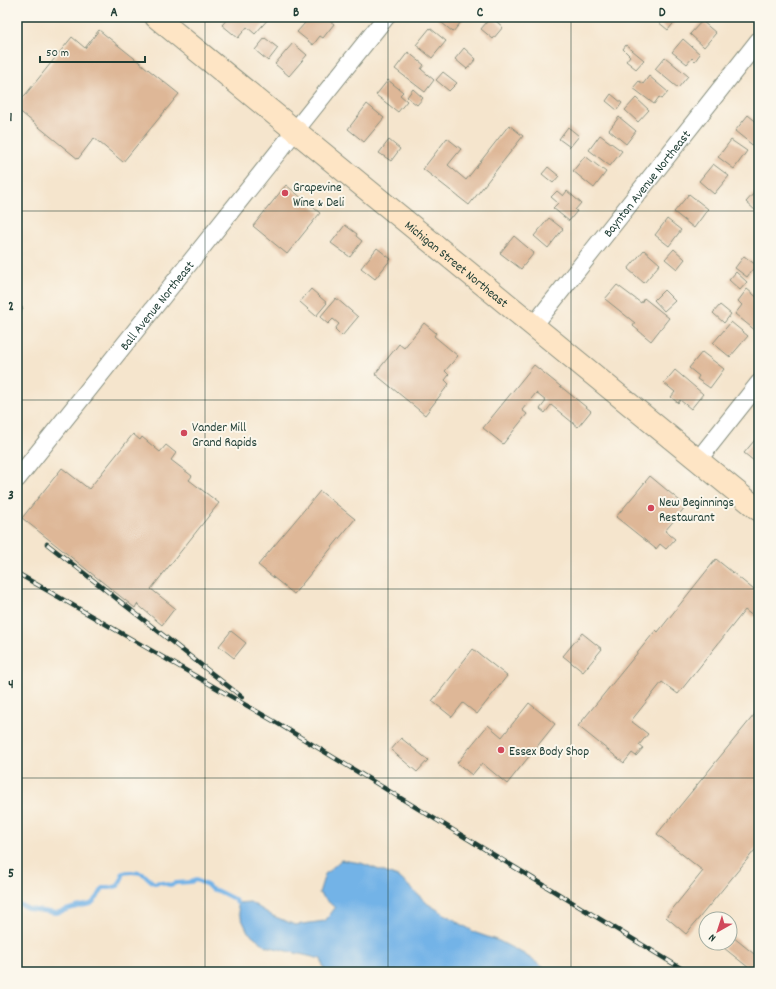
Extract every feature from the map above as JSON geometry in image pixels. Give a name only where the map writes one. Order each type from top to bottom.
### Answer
[{"type":"main road","name":"Michigan Street Northeast","points":[[156,17],[759,510]]},
{"type":"street","name":"Ball Avenue Northeast","points":[[17,479],[386,17]]},
{"type":"street","name":"Baynton Avenue Northeast","points":[[534,325],[759,40]]},
{"type":"street","points":[[698,460],[759,383]]},
{"type":"water","points":[[341,860],[361,863],[400,878],[428,904],[476,933],[499,941],[524,954],[544,968],[554,972],[325,972],[321,959],[266,946],[248,932],[239,913],[237,903],[250,902],[273,916],[295,925],[325,921],[335,908],[319,893],[325,874]]},
{"type":"building","points":[[229,17],[270,17],[255,34],[247,27],[238,38],[222,25]]},
{"type":"building","points":[[301,17],[325,17],[334,24],[323,38],[320,36],[313,45],[297,32],[305,23],[300,19]]},
{"type":"building","points":[[465,17],[453,32],[436,18]]},
{"type":"building","points":[[491,17],[503,27],[493,39],[481,29]]},
{"type":"building","points":[[660,17],[672,17],[676,20],[668,30],[657,21]]},
{"type":"building","points":[[702,21],[716,33],[704,47],[690,34]]},
{"type":"building","points":[[430,28],[446,41],[432,58],[416,45]]},
{"type":"building","points":[[99,30],[179,94],[123,162],[94,138],[78,159],[17,109],[17,105],[72,37],[85,48]]},
{"type":"building","points":[[265,38],[278,48],[268,61],[255,50]]},
{"type":"building","points":[[683,39],[700,54],[695,61],[692,58],[687,64],[672,52]]},
{"type":"building","points":[[293,43],[307,55],[289,76],[275,64]]},
{"type":"building","points":[[626,45],[644,60],[636,69],[626,61],[630,56],[623,49]]},
{"type":"building","points":[[464,48],[476,59],[467,69],[455,59]]},
{"type":"building","points":[[408,52],[424,65],[421,69],[434,80],[425,92],[395,69]]},
{"type":"building","points":[[665,57],[688,76],[678,88],[655,69]]},
{"type":"building","points":[[443,72],[457,83],[449,91],[436,80]]},
{"type":"building","points":[[649,76],[668,92],[662,99],[659,97],[654,104],[633,88],[639,81],[643,84]]},
{"type":"building","points":[[388,80],[403,92],[400,95],[407,101],[398,112],[376,95]]},
{"type":"building","points":[[413,89],[423,98],[417,105],[407,97]]},
{"type":"building","points":[[611,94],[622,103],[617,110],[606,101]]},
{"type":"building","points":[[636,98],[649,110],[638,122],[625,110]]},
{"type":"building","points":[[367,104],[384,118],[364,142],[348,129]]},
{"type":"building","points":[[748,115],[759,124],[759,144],[756,148],[735,131]]},
{"type":"building","points":[[619,117],[636,131],[626,144],[609,130]]},
{"type":"building","points":[[509,125],[523,136],[469,205],[423,169],[447,138],[461,149],[448,165],[466,180]]},
{"type":"building","points":[[568,127],[579,136],[570,147],[559,139]]},
{"type":"building","points":[[600,135],[622,151],[610,166],[589,150]]},
{"type":"building","points":[[389,140],[400,149],[391,161],[379,153]]},
{"type":"building","points":[[731,140],[747,151],[734,169],[718,157]]},
{"type":"building","points":[[585,156],[606,172],[594,188],[573,171]]},
{"type":"building","points":[[713,164],[729,176],[714,194],[699,181]]},
{"type":"building","points":[[548,167],[559,176],[553,183],[542,174]]},
{"type":"building","points":[[286,185],[320,213],[287,254],[253,226]]},
{"type":"building","points":[[557,191],[563,196],[567,191],[581,203],[569,221],[553,208],[558,203],[551,197]]},
{"type":"building","points":[[755,192],[759,195],[759,208],[756,211],[746,202]]},
{"type":"building","points":[[689,194],[708,209],[694,228],[674,212]]},
{"type":"building","points":[[549,218],[563,229],[548,248],[534,236]]},
{"type":"building","points":[[667,219],[681,230],[669,246],[655,235]]},
{"type":"building","points":[[345,225],[357,234],[356,236],[362,241],[350,257],[331,243]]},
{"type":"building","points":[[514,236],[534,253],[521,269],[500,253]]},
{"type":"building","points":[[377,248],[391,259],[375,279],[361,268]]},
{"type":"building","points":[[674,249],[685,259],[677,269],[665,259]]},
{"type":"building","points":[[644,250],[660,264],[644,283],[628,269]]},
{"type":"building","points":[[744,256],[756,265],[747,277],[735,268]]},
{"type":"building","points":[[736,272],[747,282],[740,290],[729,280]]},
{"type":"building","points":[[617,285],[641,303],[644,298],[669,318],[651,341],[633,326],[635,323],[605,299]]},
{"type":"building","points":[[311,289],[327,303],[316,316],[300,302]]},
{"type":"building","points":[[747,289],[759,299],[759,328],[756,331],[735,314],[742,305],[738,301]]},
{"type":"building","points":[[664,290],[675,301],[664,311],[654,300]]},
{"type":"building","points":[[336,298],[358,317],[342,336],[335,329],[339,324],[333,319],[328,324],[320,317]]},
{"type":"building","points":[[17,305],[23,308],[17,320]]},
{"type":"building","points":[[720,305],[731,314],[724,323],[713,313]]},
{"type":"building","points":[[731,322],[748,336],[730,357],[713,343]]},
{"type":"building","points":[[424,323],[436,333],[434,336],[458,356],[445,371],[449,375],[445,380],[449,384],[425,415],[375,374],[399,344],[404,348]]},
{"type":"building","points":[[702,352],[724,369],[710,388],[697,379],[699,376],[689,368]]},
{"type":"building","points":[[534,365],[591,411],[578,427],[551,405],[545,413],[540,409],[546,401],[536,393],[522,410],[527,414],[503,444],[483,428]]},
{"type":"building","points":[[675,370],[703,394],[691,409],[680,400],[678,403],[671,397],[675,392],[664,383]]},
{"type":"building","points":[[133,434],[140,440],[142,437],[160,452],[166,445],[176,453],[171,460],[192,476],[189,480],[219,503],[151,589],[175,608],[162,625],[137,604],[135,608],[22,518],[62,468],[89,489]]},
{"type":"building","points":[[759,435],[759,465],[744,453]]},
{"type":"building","points":[[650,476],[686,506],[665,531],[675,539],[666,549],[660,544],[656,549],[616,517]]},
{"type":"building","points":[[320,491],[355,519],[294,594],[258,565]]},
{"type":"building","points":[[716,559],[759,594],[759,611],[754,617],[745,610],[678,694],[662,682],[631,721],[648,734],[639,745],[643,748],[636,756],[632,753],[624,763],[578,726],[656,630],[658,632]]},
{"type":"building","points":[[231,631],[246,643],[234,658],[219,646]]},
{"type":"building","points":[[582,633],[602,649],[583,672],[563,656]]},
{"type":"building","points":[[473,649],[507,676],[477,714],[463,703],[452,717],[432,701]]},
{"type":"building","name":"Essex Body Shop","points":[[529,703],[555,724],[507,784],[482,763],[472,775],[457,763],[488,725],[502,737]]},
{"type":"building","points":[[759,709],[759,845],[705,911],[698,911],[698,919],[686,934],[666,917],[703,871],[657,834]]},
{"type":"building","points":[[401,738],[428,760],[417,772],[391,750]]},
{"type":"building","points":[[738,941],[759,958],[759,972],[754,972],[728,951],[738,951]]},
{"type":"waterway","points":[[17,903],[29,909],[56,913],[91,904],[103,888],[118,886],[123,876],[122,874],[127,872],[143,874],[154,883],[161,882],[170,885],[196,880],[207,885],[211,889],[234,899],[237,903]]},
{"type":"railway","points":[[47,544],[242,697]]},
{"type":"railway","points":[[17,573],[277,723],[687,972]]},
{"type":"place","name":"Grapevine Wine & Deli","points":[[285,193]]},
{"type":"place","name":"Vander Mill Grand Rapids","points":[[184,433]]},
{"type":"place","name":"New Beginnings Restaurant","points":[[651,508]]},
{"type":"place","name":"Essex Body Shop","points":[[501,750]]}]
